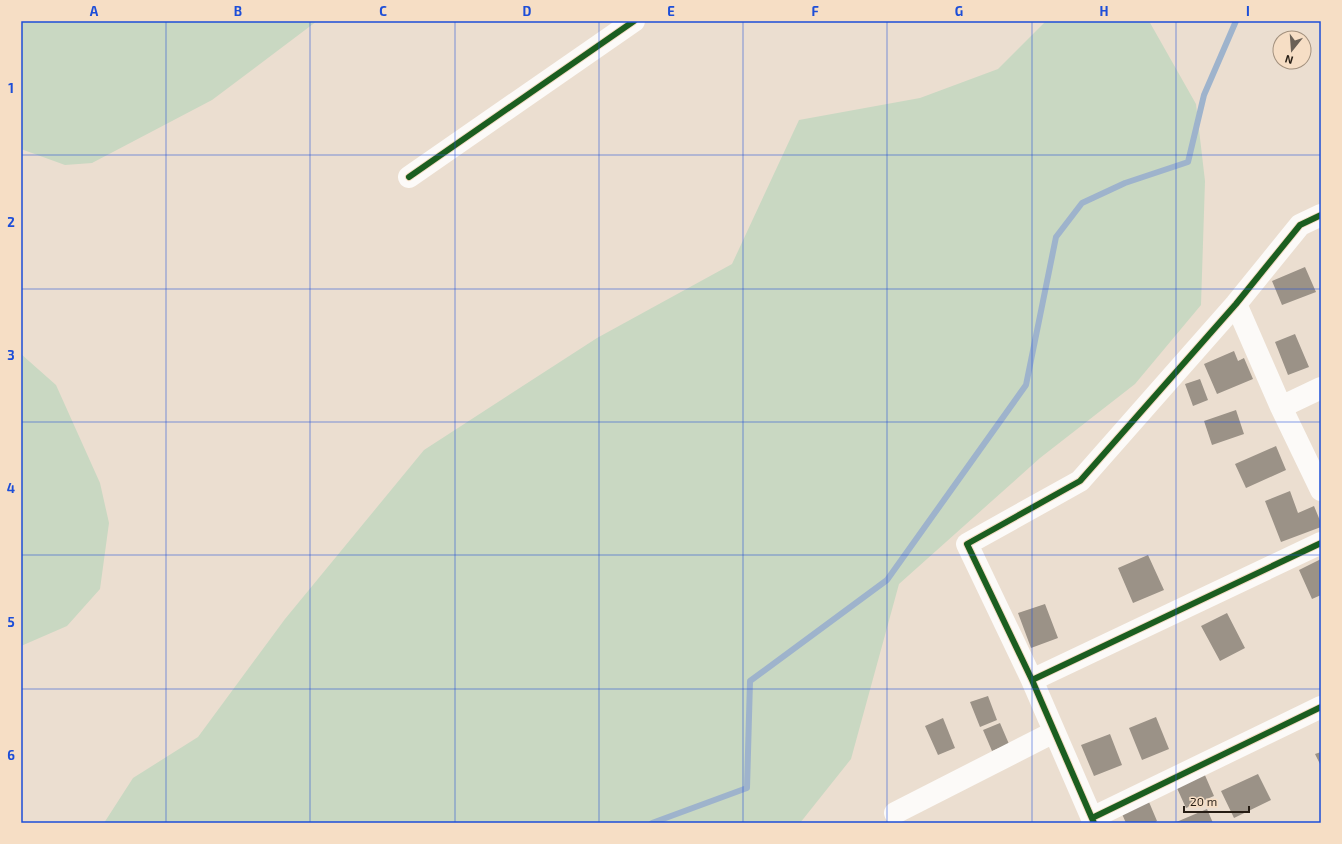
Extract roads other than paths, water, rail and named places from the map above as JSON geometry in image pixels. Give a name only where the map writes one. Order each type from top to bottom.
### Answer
[{"type":"street","points":[[409,177],[634,21]]},
{"type":"street","points":[[1321,215],[1300,225],[1236,304],[1080,481],[967,544],[1032,680],[1093,821],[1321,707]]},
{"type":"street","points":[[1236,304],[1321,490]]},
{"type":"street","points":[[1282,407],[1321,388]]},
{"type":"street","points":[[1032,680],[1321,543]]},
{"type":"street","points":[[895,814],[1054,732]]},
{"type":"waterway","points":[[652,823],[747,788],[750,681],[887,580],[1026,385],[1056,237],[1082,203],[1125,183],[1188,162],[1204,95],[1236,21]]}]
